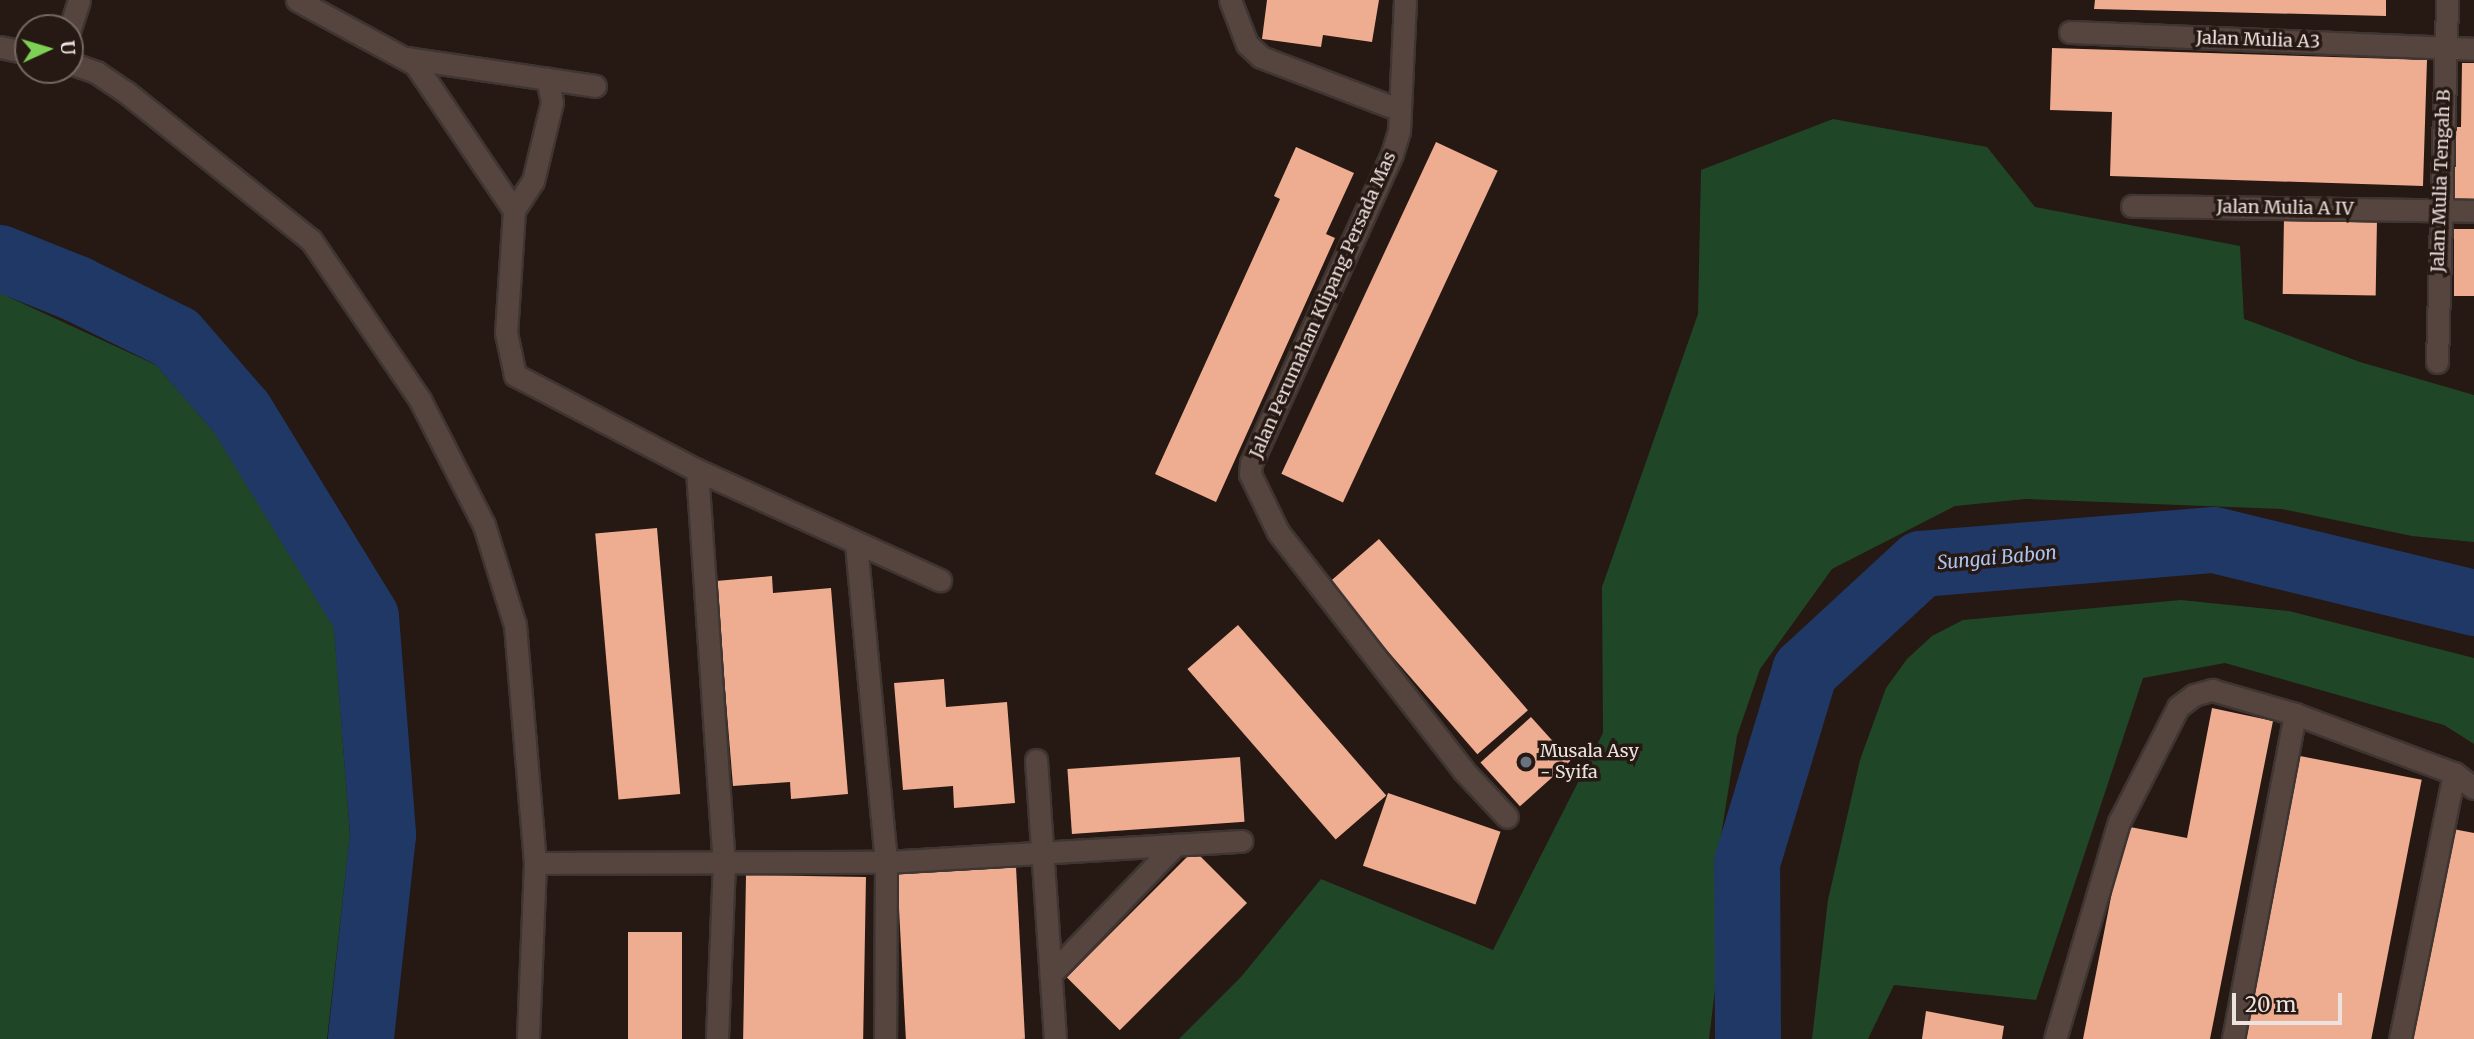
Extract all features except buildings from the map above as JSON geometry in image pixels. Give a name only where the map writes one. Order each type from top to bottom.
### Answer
[{"type":"street","points":[[297,0],[406,58],[595,86]]},
{"type":"street","points":[[1230,0],[1247,44],[1261,57],[1400,110]]},
{"type":"street","name":"Jalan Perumahan Klipang Persada Mas","points":[[1405,0],[1399,131],[1384,175],[1251,463],[1251,484],[1295,553],[1463,770],[1507,817]]},
{"type":"street","name":"Jalan Mulia Tengah B","points":[[2437,362],[2439,210],[2447,0]]},
{"type":"street","name":"Jalan Mulia A3","points":[[2070,32],[2474,49]]},
{"type":"street","points":[[406,58],[514,210]]},
{"type":"street","points":[[84,68],[96,72],[126,92],[311,240],[420,400],[484,525],[515,625],[535,863],[528,1039]]},
{"type":"street","points":[[547,79],[552,102],[536,168],[514,210],[506,333],[515,375],[697,470],[940,580]]},
{"type":"street","name":"Jalan Mulia A IV","points":[[2132,206],[2474,211]]},
{"type":"street","points":[[697,470],[724,863],[717,1039]]},
{"type":"street","points":[[856,544],[886,862],[885,1039]]},
{"type":"street","points":[[2055,1039],[2119,822],[2178,707],[2194,695],[2212,690],[2295,713],[2454,773],[2474,788]]},
{"type":"street","points":[[2233,1039],[2295,713]]},
{"type":"street","points":[[1036,760],[1055,1039]]},
{"type":"street","points":[[2400,1039],[2454,773]]},
{"type":"street","points":[[535,863],[886,862],[1241,841]]},
{"type":"street","points":[[1051,974],[1175,845]]},
{"type":"green space","points":[[1833,119],[1987,147],[2035,207],[2240,246],[2244,319],[2360,362],[2474,395],[2474,542],[2412,536],[2282,509],[2026,499],[1955,506],[1832,569],[1760,669],[1737,736],[1720,842],[1719,956],[1709,1039],[1179,1039],[1241,977],[1321,879],[1493,950],[1603,733],[1602,587],[1698,314],[1701,170]]},
{"type":"green space","points":[[0,293],[156,365],[215,433],[334,627],[350,835],[327,1039],[0,1039]]},
{"type":"green space","points":[[2181,600],[2289,611],[2474,658],[2474,744],[2444,725],[2225,663],[2143,678],[2036,1000],[1894,985],[1868,1039],[1812,1039],[1828,900],[1860,760],[1886,688],[1907,659],[1932,636],[1963,620]]},
{"type":"waterway","points":[[0,258],[77,289],[176,338],[241,413],[366,617],[383,835],[361,1039]]},
{"type":"waterway","name":"Sungai Babon","points":[[1748,1039],[1747,863],[1805,671],[1921,564],[2214,540],[2474,603]]},
{"type":"place","name":"Musala Asy - Syifa","points":[[1526,762]]}]
